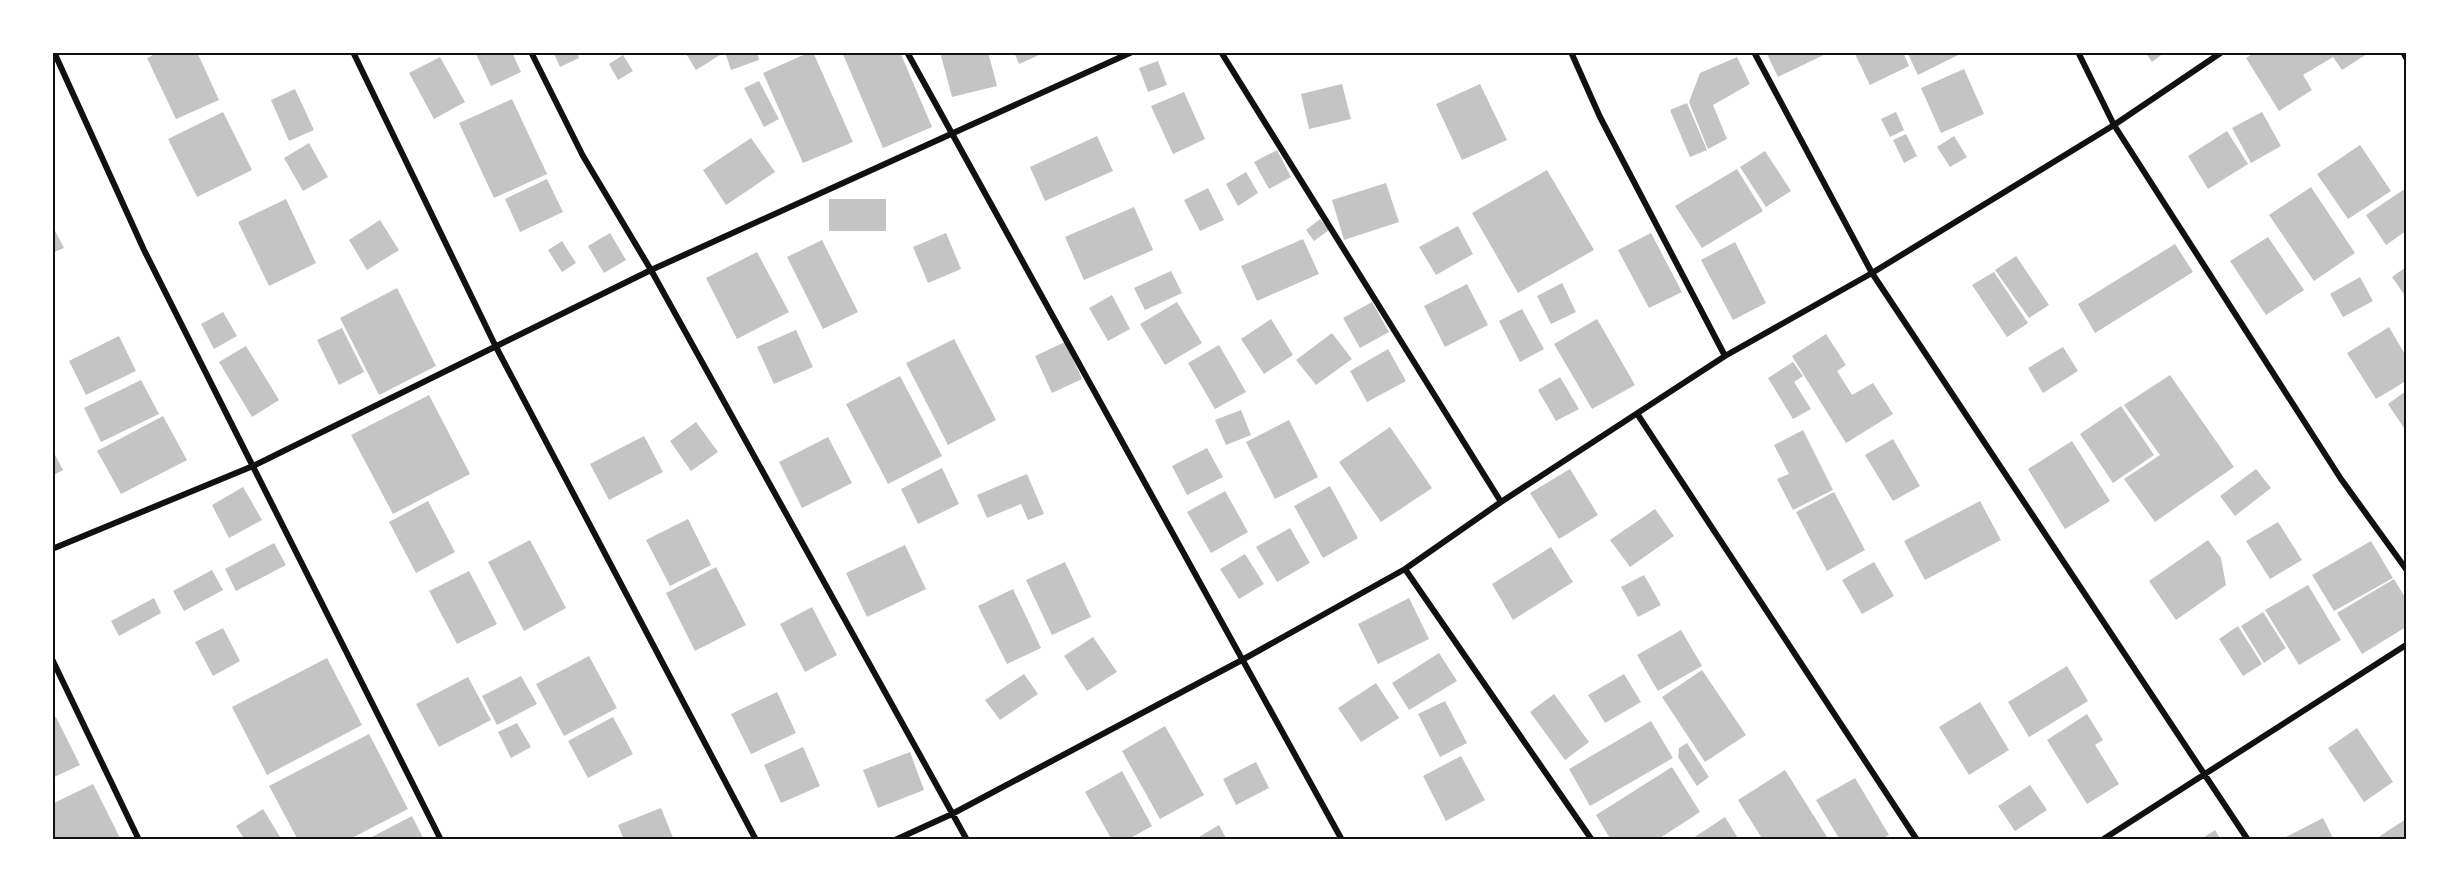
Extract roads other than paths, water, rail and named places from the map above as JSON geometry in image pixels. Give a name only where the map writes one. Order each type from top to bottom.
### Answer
[{"type":"street","points":[[54,52],[144,250],[441,840]]},
{"type":"street","points":[[353,52],[495,345],[756,840]]},
{"type":"street","points":[[531,52],[583,156],[651,270],[967,840]]},
{"type":"street","points":[[907,52],[1342,840]]},
{"type":"street","points":[[52,549],[253,466],[651,270],[1132,52]]},
{"type":"street","points":[[1221,52],[1501,502]]},
{"type":"street","points":[[1570,52],[1600,117],[1725,356]]},
{"type":"street","points":[[1754,52],[1872,273],[2248,840]]},
{"type":"street","points":[[2078,52],[2114,125],[2346,486],[2406,569]]},
{"type":"street","points":[[895,840],[952,814],[1242,660],[1405,569],[1501,502],[1638,415],[1725,356],[1872,273],[2114,125],[2222,52]]},
{"type":"street","points":[[2403,52],[2406,57]]},
{"type":"street","points":[[1638,415],[1917,840]]},
{"type":"street","points":[[1405,569],[1592,840]]},
{"type":"street","points":[[2102,840],[2203,773],[2406,645]]},
{"type":"street","points":[[52,659],[139,840]]}]
